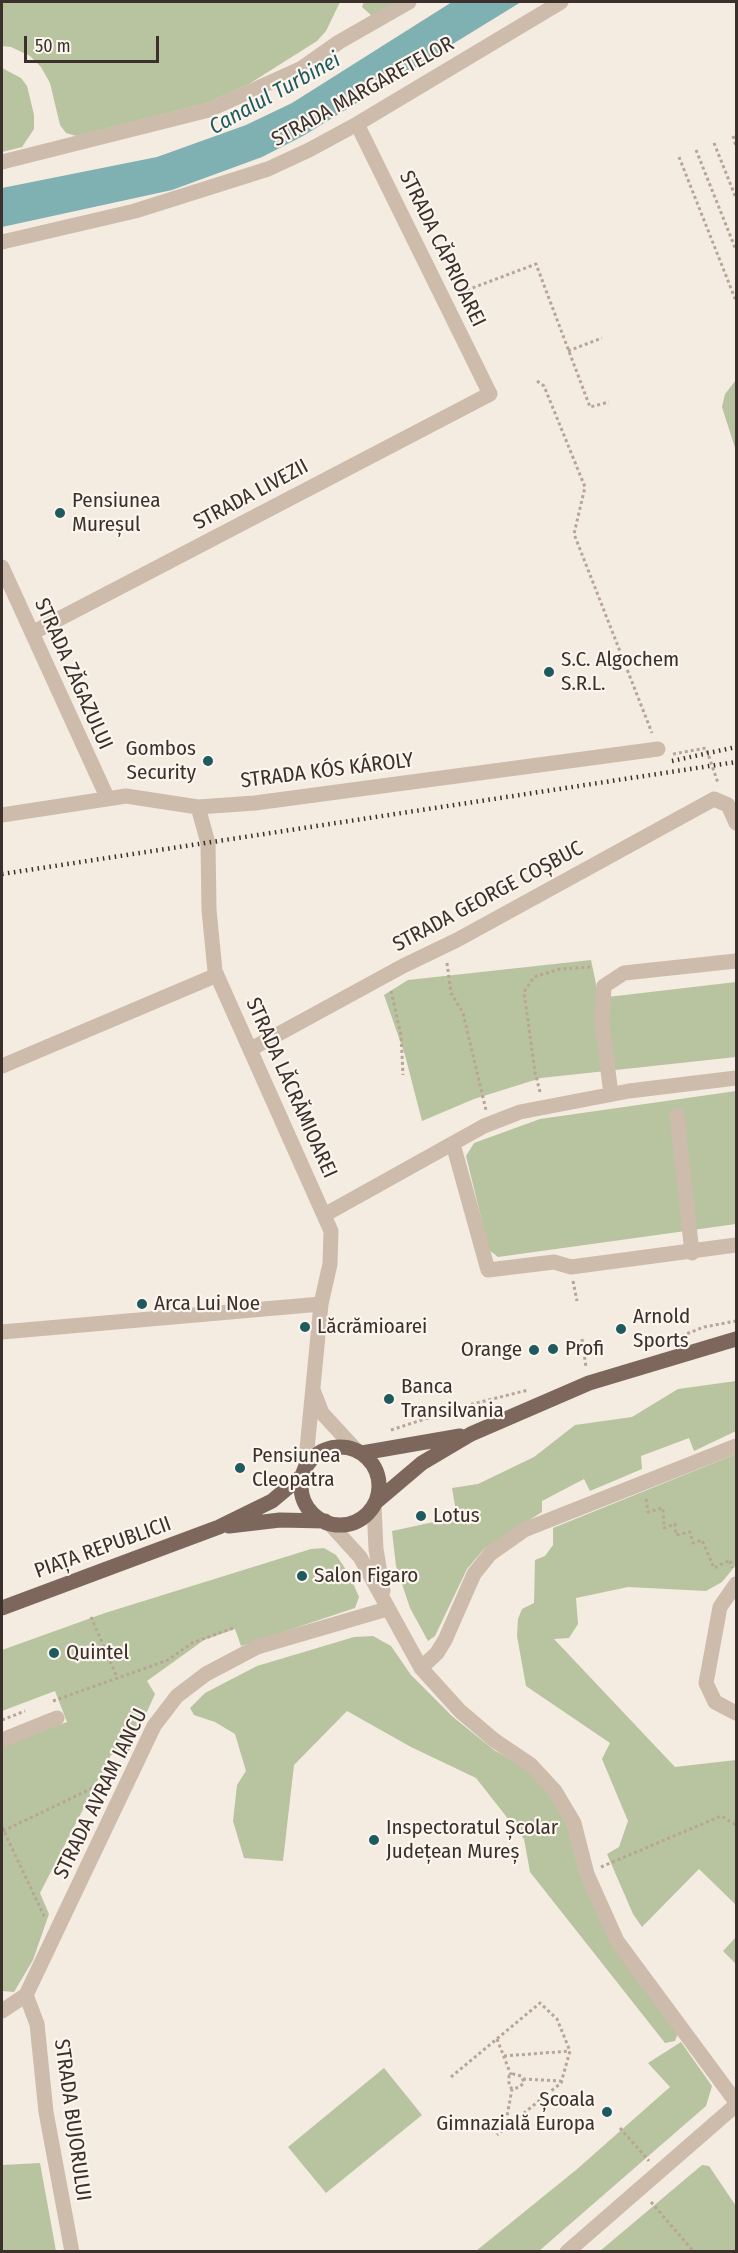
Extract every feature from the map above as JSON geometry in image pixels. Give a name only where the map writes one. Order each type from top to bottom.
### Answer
[{"type":"main road","points":[[471,1434],[359,1452],[336,1447],[326,1449],[310,1461],[304,1473],[301,1491],[306,1506],[327,1522],[337,1525],[355,1523],[422,1463],[471,1434],[589,1383],[736,1339]]},
{"type":"main road","points":[[359,1452],[370,1461],[379,1480],[375,1504]]},
{"type":"main road","name":"PIAȚA REPUBLICII","points":[[2,1608],[219,1527],[272,1501],[304,1473]]},
{"type":"main road","name":"PIAȚA REPUBLICII","points":[[219,1527],[279,1520],[327,1522]]},
{"type":"street","points":[[2,162],[209,110],[302,68],[339,42],[409,2]]},
{"type":"street","name":"STRADA MARGARETELOR","points":[[2,242],[135,211],[224,184],[309,150],[357,124],[561,2]]},
{"type":"street","name":"STRADA CĂPRIOAREI","points":[[357,124],[490,394]]},
{"type":"street","name":"STRADA LIVEZII","points":[[32,633],[490,394]]},
{"type":"street","name":"STRADA ZĂGAZULUI","points":[[2,567],[107,797]]},
{"type":"street","name":"STRADA KÓS KÁROLY","points":[[2,815],[107,797],[126,796],[198,807],[255,803],[658,749]]},
{"type":"street","name":"STRADA GEORGE COȘBUC","points":[[251,1049],[404,966],[457,940],[714,799],[728,805],[736,823]]},
{"type":"street","name":"STRADA LĂCRĂMIOAREI","points":[[198,807],[208,843],[209,910],[217,975],[326,1214],[331,1231],[330,1264],[321,1304],[304,1473]]},
{"type":"street","points":[[611,1094],[602,1024],[604,986],[624,973],[736,961]]},
{"type":"street","points":[[2,1066],[217,975]]},
{"type":"street","points":[[326,1214],[484,1126],[520,1112],[611,1094],[736,1078]]},
{"type":"street","points":[[677,1115],[692,1253]]},
{"type":"street","points":[[453,1144],[488,1270],[554,1262],[572,1268],[692,1253],[736,1245]]},
{"type":"street","points":[[2,1332],[321,1304]]},
{"type":"street","name":"STRADA LĂCRĂMIOAREI","points":[[312,1387],[322,1413],[359,1452]]},
{"type":"street","points":[[421,1668],[437,1653],[474,1574],[490,1554],[524,1530],[736,1446]]},
{"type":"street","points":[[375,1504],[376,1549],[387,1609]]},
{"type":"street","points":[[327,1522],[360,1557],[421,1668],[460,1711],[494,1740],[531,1765],[555,1791],[574,1823],[587,1874],[617,1941],[736,2103],[567,2252]]},
{"type":"street","points":[[735,1577],[720,1606],[706,1683],[715,1702],[736,1713]]},
{"type":"street","name":"STRADA AVRAM IANCU","points":[[26,1995],[154,1726],[177,1696],[206,1674],[256,1647],[387,1609]]},
{"type":"street","points":[[2,1740],[57,1718]]},
{"type":"street","points":[[2,2011],[26,1995]]},
{"type":"street","name":"STRADA BUJORULUI","points":[[26,1995],[37,2024],[46,2112],[72,2252]]},
{"type":"path","points":[[733,136],[736,146]]},
{"type":"path","points":[[714,143],[736,198]]},
{"type":"path","points":[[696,150],[736,250]]},
{"type":"path","points":[[680,157],[736,302]]},
{"type":"path","points":[[467,290],[536,264],[590,407],[609,402]]},
{"type":"path","points":[[568,351],[602,338]]},
{"type":"path","points":[[537,381],[544,386],[585,487],[574,534],[658,749],[669,755],[706,748],[722,791]]},
{"type":"path","points":[[446,953],[451,993],[463,1013],[487,1114]]},
{"type":"path","points":[[541,1094],[535,1072],[524,992],[534,978],[560,969],[590,967]]},
{"type":"path","points":[[389,983],[401,1035],[403,1075]]},
{"type":"path","points":[[582,1340],[587,1370]]},
{"type":"path","points":[[388,1431],[465,1406],[530,1389]]},
{"type":"path","points":[[643,1483],[648,1512],[663,1508],[664,1528],[675,1524],[676,1535],[690,1532],[693,1543],[702,1540],[714,1568],[730,1560],[735,1577]]},
{"type":"path","points":[[91,1617],[117,1677]]},
{"type":"path","points":[[57,1718],[50,1702],[168,1660],[192,1643],[233,1628]]},
{"type":"path","points":[[49,1928],[2,1829],[101,1784]]},
{"type":"path","points":[[599,1868],[721,1816],[736,1825]]},
{"type":"path","points":[[451,2078],[540,2003],[556,2019],[570,2051],[561,2081],[497,2135]]},
{"type":"path","points":[[497,2039],[511,2075],[508,2080],[512,2089],[505,2128]]},
{"type":"path","points":[[504,2056],[570,2051]]},
{"type":"path","points":[[511,2075],[521,2076],[523,2079],[561,2081]]},
{"type":"path","points":[[512,2089],[520,2087],[523,2079]]},
{"type":"path","points":[[620,2128],[650,2162]]},
{"type":"path","points":[[651,2202],[694,2252]]},
{"type":"green space","points":[[2,2],[340,2],[326,31],[317,41],[249,84],[207,103],[76,136],[66,133],[60,125],[50,83],[41,67],[30,56],[11,47],[2,46]]},
{"type":"green space","points":[[364,2],[397,2],[372,16],[362,7]]},
{"type":"green space","points":[[2,68],[21,78],[27,86],[34,115],[34,129],[22,147],[2,152]]},
{"type":"green space","points":[[736,380],[736,451],[722,407],[725,394]]},
{"type":"green space","points":[[591,960],[599,998],[736,982],[736,1057],[541,1078],[474,1099],[422,1121],[405,1055],[384,995],[408,980]]},
{"type":"green space","points":[[736,1091],[736,1224],[498,1257],[489,1250],[466,1156],[474,1143],[540,1119]]},
{"type":"green space","points":[[736,1381],[736,1431],[694,1451],[689,1438],[641,1456],[642,1469],[590,1491],[584,1479],[542,1501],[542,1512],[484,1549],[467,1569],[435,1636],[428,1641],[410,1608],[396,1566],[392,1531],[457,1517],[452,1488],[478,1484],[534,1457],[575,1425],[632,1417],[678,1389]]},
{"type":"green space","points":[[736,1454],[736,1565],[722,1582],[706,1591],[628,1587],[576,1598],[578,1624],[569,1638],[554,1639],[675,1767],[736,1760],[736,1905],[699,1869],[642,1927],[633,1914],[607,1854],[619,1847],[628,1821],[602,1759],[610,1743],[526,1686],[517,1636],[518,1619],[522,1609],[534,1603],[535,1560],[545,1556],[553,1545],[553,1528]]},
{"type":"green space","points":[[324,1548],[336,1555],[349,1574],[359,1597],[355,1608],[241,1646],[235,1629],[204,1640],[147,1681],[155,1694],[129,1751],[111,1755],[40,1893],[49,1914],[33,1960],[14,1992],[2,1991],[2,1745],[67,1722],[55,1691],[2,1711],[2,1650],[105,1613],[311,1549]]},
{"type":"green space","points":[[373,1636],[391,1646],[411,1675],[453,1717],[494,1750],[527,1769],[550,1795],[567,1825],[580,1875],[678,2033],[675,2041],[665,2043],[530,1872],[524,1839],[476,1778],[411,1747],[347,1711],[294,1765],[283,1861],[244,1858],[233,1821],[237,1785],[246,1771],[235,1734],[215,1722],[194,1715],[190,1708],[205,1693],[257,1666],[354,1637]]},
{"type":"green space","points":[[736,1937],[736,1964],[723,1951]]},
{"type":"green space","points":[[681,2042],[712,2086],[706,2106],[539,2251],[476,2251],[576,2170],[670,2087],[648,2063]]},
{"type":"green space","points":[[384,2068],[422,2115],[326,2193],[288,2147]]},
{"type":"green space","points":[[40,2163],[56,2251],[2,2251],[2,2165]]},
{"type":"green space","points":[[702,2165],[709,2166],[736,2206],[736,2251],[600,2251]]},
{"type":"water","name":"Canalul Turbinei","points":[[452,2],[521,2],[303,136],[262,157],[172,190],[2,227],[2,188],[157,157],[246,125],[292,103]]},
{"type":"railway","points":[[672,761],[736,747]]},
{"type":"railway","points":[[2,874],[736,762]]},
{"type":"place","name":"Pensiunea Mureșul","points":[[60,513]]},
{"type":"place","name":"S.C. Algochem S.R.L.","points":[[549,672]]},
{"type":"place","name":"Gombos Security","points":[[208,761]]},
{"type":"place","name":"Arca Lui Noe","points":[[142,1304]]},
{"type":"place","name":"Lăcrămioarei","points":[[305,1327]]},
{"type":"place","name":"Arnold Sports","points":[[621,1329]]},
{"type":"place","name":"Profi","points":[[553,1349]]},
{"type":"place","name":"Orange","points":[[534,1350]]},
{"type":"place","name":"Banca Transilvania","points":[[389,1399]]},
{"type":"place","name":"Pensiunea Cleopatra","points":[[240,1468]]},
{"type":"place","name":"Lotus","points":[[421,1516]]},
{"type":"place","name":"Salon Figaro","points":[[302,1576]]},
{"type":"place","name":"Quintel","points":[[54,1653]]},
{"type":"place","name":"Inspectoratul Școlar Județean Mureș","points":[[374,1840]]},
{"type":"place","name":"Școala Gimnazială Europa","points":[[607,2112]]}]
